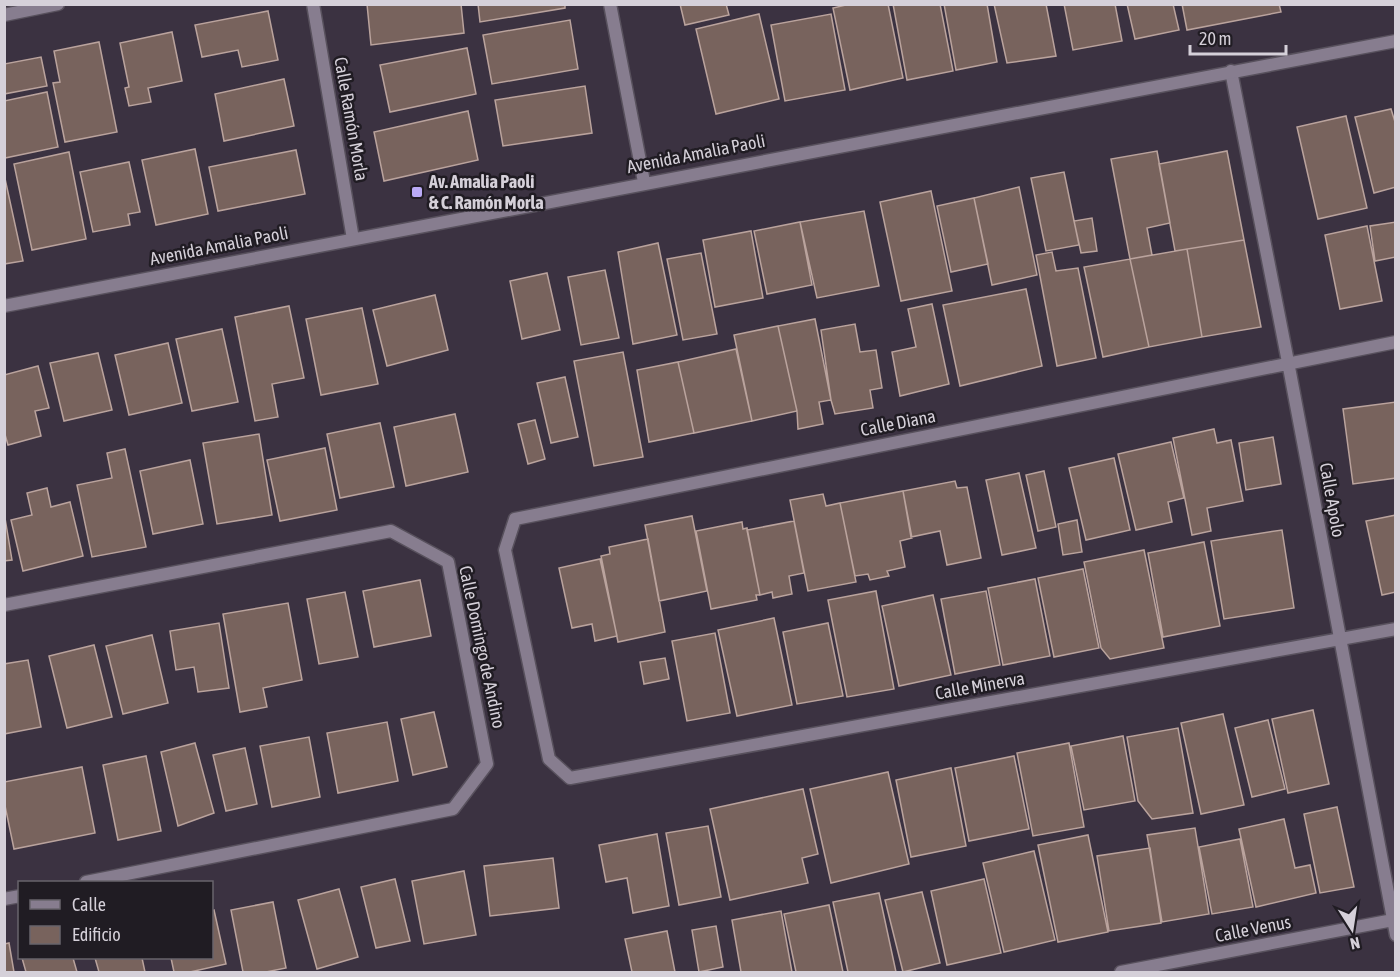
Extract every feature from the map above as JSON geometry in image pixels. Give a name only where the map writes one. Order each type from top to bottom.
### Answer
[{"type":"street","points":[[4,15],[58,4]]},
{"type":"street","name":"Calle Ramón Morla","points":[[313,4],[353,239]]},
{"type":"street","points":[[610,4],[644,182]]},
{"type":"street","name":"Avenida Amalia Paoli","points":[[4,306],[644,182],[1395,41]]},
{"type":"street","name":"Calle Apolo","points":[[1231,71],[1395,935]]},
{"type":"street","points":[[1288,362],[1395,342]]},
{"type":"street","name":"Calle Diana","points":[[570,778],[549,759],[524,647],[505,550],[515,519],[1288,362]]},
{"type":"street","name":"Calle Domingo de Andino","points":[[4,605],[391,531],[448,562],[488,764],[453,809],[91,881]]},
{"type":"street","name":"Calle Minerva","points":[[570,778],[1395,629]]},
{"type":"street","name":"Calle Venus","points":[[1121,972],[1392,920]]},
{"type":"building","points":[[367,4],[461,4],[464,33],[371,45]]},
{"type":"building","points":[[478,4],[565,4],[565,8],[480,22]]},
{"type":"building","points":[[680,4],[726,4],[729,15],[685,25]]},
{"type":"building","points":[[850,4],[888,4],[903,78],[850,90],[833,8]]},
{"type":"building","points":[[893,4],[940,4],[953,71],[907,80]]},
{"type":"building","points":[[944,4],[987,4],[997,62],[956,70]]},
{"type":"building","points":[[994,4],[1046,4],[1056,56],[1007,63]]},
{"type":"building","points":[[1064,4],[1115,4],[1122,41],[1073,50]]},
{"type":"building","points":[[1127,4],[1173,4],[1179,30],[1135,39]]},
{"type":"building","points":[[1182,4],[1279,4],[1281,12],[1187,30]]},
{"type":"building","points":[[268,11],[278,60],[242,67],[238,50],[202,57],[195,25]]},
{"type":"building","points":[[759,14],[779,99],[716,114],[696,29]]},
{"type":"building","points":[[831,14],[845,90],[785,101],[771,25]]},
{"type":"building","points":[[570,20],[578,69],[492,84],[483,35]]},
{"type":"building","points":[[172,32],[182,81],[148,88],[151,102],[129,106],[125,88],[129,87],[120,43]]},
{"type":"building","points":[[99,42],[117,132],[65,142],[53,83],[60,82],[54,51]]},
{"type":"building","points":[[467,48],[476,94],[390,112],[380,65]]},
{"type":"building","points":[[41,57],[47,86],[4,94],[4,64]]},
{"type":"building","points":[[284,79],[294,126],[224,141],[215,94]]},
{"type":"building","points":[[585,86],[592,133],[503,146],[495,100]]},
{"type":"building","points":[[47,92],[58,147],[5,158],[4,101]]},
{"type":"building","points":[[1391,109],[1396,125],[1396,187],[1374,193],[1355,117]]},
{"type":"building","points":[[468,111],[478,160],[384,181],[374,132]]},
{"type":"building","points":[[1346,116],[1367,208],[1318,219],[1297,127]]},
{"type":"building","points":[[195,149],[208,214],[156,225],[142,160]]},
{"type":"building","points":[[296,150],[305,194],[218,211],[209,167]]},
{"type":"building","points":[[1157,151],[1170,223],[1147,228],[1152,255],[1130,259],[1111,159]]},
{"type":"building","points":[[1227,151],[1244,240],[1175,251],[1159,164]]},
{"type":"building","points":[[69,152],[86,239],[32,250],[14,164]]},
{"type":"building","points":[[129,162],[140,212],[128,214],[130,225],[93,232],[80,172]]},
{"type":"building","points":[[1064,172],[1079,245],[1046,251],[1031,178]]},
{"type":"building","points":[[4,174],[23,261],[4,264]]},
{"type":"building","points":[[1019,187],[1037,275],[992,285],[974,198]]},
{"type":"building","points":[[931,191],[952,291],[901,301],[880,202]]},
{"type":"building","points":[[974,198],[988,264],[951,272],[937,206]]},
{"type":"building","points":[[864,211],[879,286],[817,298],[800,222]]},
{"type":"building","points":[[1092,218],[1097,251],[1081,253],[1074,221]]},
{"type":"building","points":[[800,222],[812,285],[767,294],[754,231]]},
{"type":"building","points":[[1396,222],[1396,257],[1375,261],[1370,226]]},
{"type":"building","points":[[1367,226],[1382,301],[1340,309],[1325,235]]},
{"type":"building","points":[[751,231],[763,298],[715,307],[703,240]]},
{"type":"building","points":[[1244,240],[1261,327],[1202,337],[1187,249]]},
{"type":"building","points":[[658,243],[677,335],[633,344],[618,252]]},
{"type":"building","points":[[1187,249],[1202,337],[1149,347],[1130,259]]},
{"type":"building","points":[[1052,252],[1056,271],[1078,268],[1096,358],[1057,366],[1036,255]]},
{"type":"building","points":[[701,253],[717,334],[683,340],[667,259]]},
{"type":"building","points":[[1130,259],[1149,347],[1103,357],[1084,267]]},
{"type":"building","points":[[605,270],[619,338],[581,345],[568,277]]},
{"type":"building","points":[[547,273],[560,330],[522,339],[510,281]]},
{"type":"building","points":[[1026,289],[1042,366],[960,386],[943,305]]},
{"type":"building","points":[[435,295],[448,350],[387,366],[373,310]]},
{"type":"building","points":[[932,304],[949,384],[900,396],[892,352],[916,347],[908,309]]},
{"type":"building","points":[[289,306],[304,378],[272,384],[278,417],[255,421],[235,317]]},
{"type":"building","points":[[362,308],[378,384],[321,395],[306,319]]},
{"type":"building","points":[[815,319],[831,400],[819,402],[823,424],[798,429],[797,411],[778,326]]},
{"type":"building","points":[[855,324],[860,352],[876,350],[882,388],[870,390],[873,408],[835,414],[821,330]]},
{"type":"building","points":[[778,326],[797,411],[752,421],[734,335]]},
{"type":"building","points":[[222,329],[238,402],[192,411],[176,339]]},
{"type":"building","points":[[168,343],[182,403],[129,415],[115,355]]},
{"type":"building","points":[[736,349],[752,421],[694,433],[678,362]]},
{"type":"building","points":[[623,352],[643,457],[594,466],[574,361]]},
{"type":"building","points":[[98,353],[112,410],[64,421],[50,363]]},
{"type":"building","points":[[678,362],[694,433],[649,442],[637,370]]},
{"type":"building","points":[[38,366],[49,408],[35,411],[41,436],[8,445],[4,431],[4,375]]},
{"type":"building","points":[[565,377],[578,437],[551,443],[537,383]]},
{"type":"building","points":[[1396,402],[1396,478],[1353,484],[1343,409]]},
{"type":"building","points":[[455,414],[468,472],[406,486],[394,427]]},
{"type":"building","points":[[535,420],[545,459],[528,464],[518,424]]},
{"type":"building","points":[[380,423],[394,487],[340,498],[327,434]]},
{"type":"building","points":[[1214,429],[1217,443],[1231,440],[1243,501],[1207,508],[1211,531],[1192,535],[1173,438]]},
{"type":"building","points":[[259,434],[272,515],[217,524],[203,443]]},
{"type":"building","points":[[1273,437],[1281,484],[1246,490],[1239,443]]},
{"type":"building","points":[[1171,442],[1184,498],[1168,502],[1172,522],[1136,530],[1118,454]]},
{"type":"building","points":[[325,448],[337,510],[280,521],[267,460]]},
{"type":"building","points":[[125,449],[146,547],[92,557],[77,485],[112,478],[107,453]]},
{"type":"building","points":[[1114,458],[1130,530],[1086,540],[1069,468]]},
{"type":"building","points":[[190,460],[203,524],[153,534],[140,471]]},
{"type":"building","points":[[1044,471],[1056,527],[1038,531],[1026,475]]},
{"type":"building","points":[[1019,473],[1036,548],[1002,555],[986,480]]},
{"type":"building","points":[[955,481],[957,488],[967,487],[981,558],[947,565],[940,531],[911,537],[903,491]]},
{"type":"building","points":[[47,488],[51,507],[70,502],[83,556],[23,571],[11,520],[32,515],[27,493]]},
{"type":"building","points":[[903,491],[912,538],[900,541],[905,567],[887,571],[889,576],[870,580],[868,574],[855,576],[840,503]]},
{"type":"building","points":[[823,494],[826,506],[840,503],[856,582],[808,591],[790,500]]},
{"type":"building","points":[[4,512],[12,560],[4,561]]},
{"type":"building","points":[[1396,515],[1396,592],[1382,595],[1366,521]]},
{"type":"building","points":[[692,516],[707,591],[659,601],[645,525]]},
{"type":"building","points":[[1077,520],[1082,552],[1063,555],[1058,524]]},
{"type":"building","points":[[794,521],[804,573],[789,576],[792,594],[773,598],[772,592],[760,595],[747,530]]},
{"type":"building","points":[[742,522],[743,529],[747,528],[760,595],[756,595],[757,600],[711,609],[696,531]]},
{"type":"building","points":[[1282,530],[1294,608],[1224,619],[1211,541]]},
{"type":"building","points":[[648,539],[665,632],[618,642],[601,556],[610,554],[609,547]]},
{"type":"building","points":[[1204,542],[1220,626],[1163,637],[1148,553]]},
{"type":"building","points":[[1144,550],[1164,648],[1110,659],[1101,648],[1084,562]]},
{"type":"building","points":[[600,559],[617,636],[595,641],[592,624],[572,628],[559,568]]},
{"type":"building","points":[[1083,569],[1099,648],[1054,657],[1038,578]]},
{"type":"building","points":[[1035,579],[1050,656],[1003,665],[988,588]]},
{"type":"building","points":[[420,580],[431,636],[374,647],[363,591]]},
{"type":"building","points":[[876,591],[894,689],[847,697],[828,600]]},
{"type":"building","points":[[986,591],[1000,665],[955,674],[941,599]]},
{"type":"building","points":[[345,592],[358,657],[319,664],[307,599]]},
{"type":"building","points":[[933,595],[951,675],[899,686],[882,606]]},
{"type":"building","points":[[288,603],[302,680],[263,688],[267,707],[240,712],[223,614]]},
{"type":"building","points":[[774,618],[792,705],[737,716],[718,630]]},
{"type":"building","points":[[219,623],[229,688],[198,692],[194,667],[176,670],[170,631]]},
{"type":"building","points":[[828,623],[843,696],[797,704],[783,632]]},
{"type":"building","points":[[715,633],[730,713],[687,721],[672,641]]},
{"type":"building","points":[[152,635],[168,703],[123,714],[106,646]]},
{"type":"building","points":[[94,645],[112,717],[67,728],[49,656]]},
{"type":"building","points":[[665,658],[669,679],[644,684],[640,662]]},
{"type":"building","points":[[28,660],[41,727],[4,734],[4,664]]},
{"type":"building","points":[[1313,710],[1329,784],[1288,793],[1272,719]]},
{"type":"building","points":[[434,712],[447,767],[413,775],[401,719]]},
{"type":"building","points":[[1223,714],[1244,805],[1201,814],[1181,723]]},
{"type":"building","points":[[1268,720],[1285,789],[1252,797],[1235,728]]},
{"type":"building","points":[[387,722],[398,781],[338,793],[327,733]]},
{"type":"building","points":[[1178,728],[1193,813],[1152,819],[1138,801],[1127,737]]},
{"type":"building","points":[[1123,736],[1135,801],[1084,810],[1071,746]]},
{"type":"building","points":[[309,737],[320,797],[272,807],[260,746]]},
{"type":"building","points":[[195,743],[214,813],[178,826],[161,752]]},
{"type":"building","points":[[1069,743],[1084,827],[1033,836],[1017,753]]},
{"type":"building","points":[[245,748],[257,804],[226,811],[213,755]]},
{"type":"building","points":[[146,756],[161,831],[118,840],[103,765]]},
{"type":"building","points":[[1014,756],[1029,829],[969,841],[955,768]]},
{"type":"building","points":[[82,767],[95,833],[14,849],[4,801],[4,782]]},
{"type":"building","points":[[951,768],[966,846],[911,857],[896,780]]},
{"type":"building","points":[[888,772],[909,864],[831,883],[810,789]]},
{"type":"building","points":[[803,789],[818,854],[802,858],[808,883],[730,900],[710,809]]},
{"type":"building","points":[[1337,807],[1354,887],[1320,893],[1304,814]]},
{"type":"building","points":[[1284,819],[1295,868],[1310,865],[1316,893],[1256,907],[1239,829]]},
{"type":"building","points":[[708,826],[721,897],[679,905],[666,833]]},
{"type":"building","points":[[1195,828],[1209,914],[1162,922],[1147,835]]},
{"type":"building","points":[[657,834],[669,906],[633,913],[627,878],[606,882],[599,845]]},
{"type":"building","points":[[1088,835],[1108,932],[1058,942],[1038,845]]},
{"type":"building","points":[[1240,839],[1253,907],[1212,914],[1199,847]]},
{"type":"building","points":[[1150,848],[1161,923],[1109,931],[1097,856]]},
{"type":"building","points":[[1034,851],[1055,940],[1004,952],[983,863]]},
{"type":"building","points":[[553,858],[559,908],[490,916],[484,866]]},
{"type":"building","points":[[464,871],[476,935],[424,944],[412,881]]},
{"type":"building","points":[[395,879],[410,941],[376,948],[361,887]]},
{"type":"building","points":[[984,879],[1001,953],[947,965],[931,891]]},
{"type":"building","points":[[339,889],[358,957],[317,969],[298,900]]},
{"type":"building","points":[[922,892],[940,963],[903,972],[885,900]]},
{"type":"building","points":[[879,893],[896,972],[848,972],[833,902]]},
{"type":"building","points":[[273,902],[286,968],[266,972],[243,972],[231,910]]},
{"type":"building","points":[[829,905],[843,972],[796,972],[784,914]]},
{"type":"building","points":[[213,910],[226,964],[190,972],[174,972],[171,959],[213,959]]},
{"type":"building","points":[[781,911],[792,972],[741,972],[732,920]]},
{"type":"building","points":[[716,926],[723,967],[699,972],[692,930]]},
{"type":"building","points":[[667,931],[675,972],[632,972],[625,939]]},
{"type":"building","points":[[9,943],[14,972],[4,972],[4,944]]},
{"type":"building","points":[[22,959],[73,959],[77,972],[26,972]]},
{"type":"building","points":[[95,959],[142,959],[145,972],[99,972]]},
{"type":"place","name":"Av. Amalia Paoli & C. Ramón Morla","points":[[417,192]]}]
